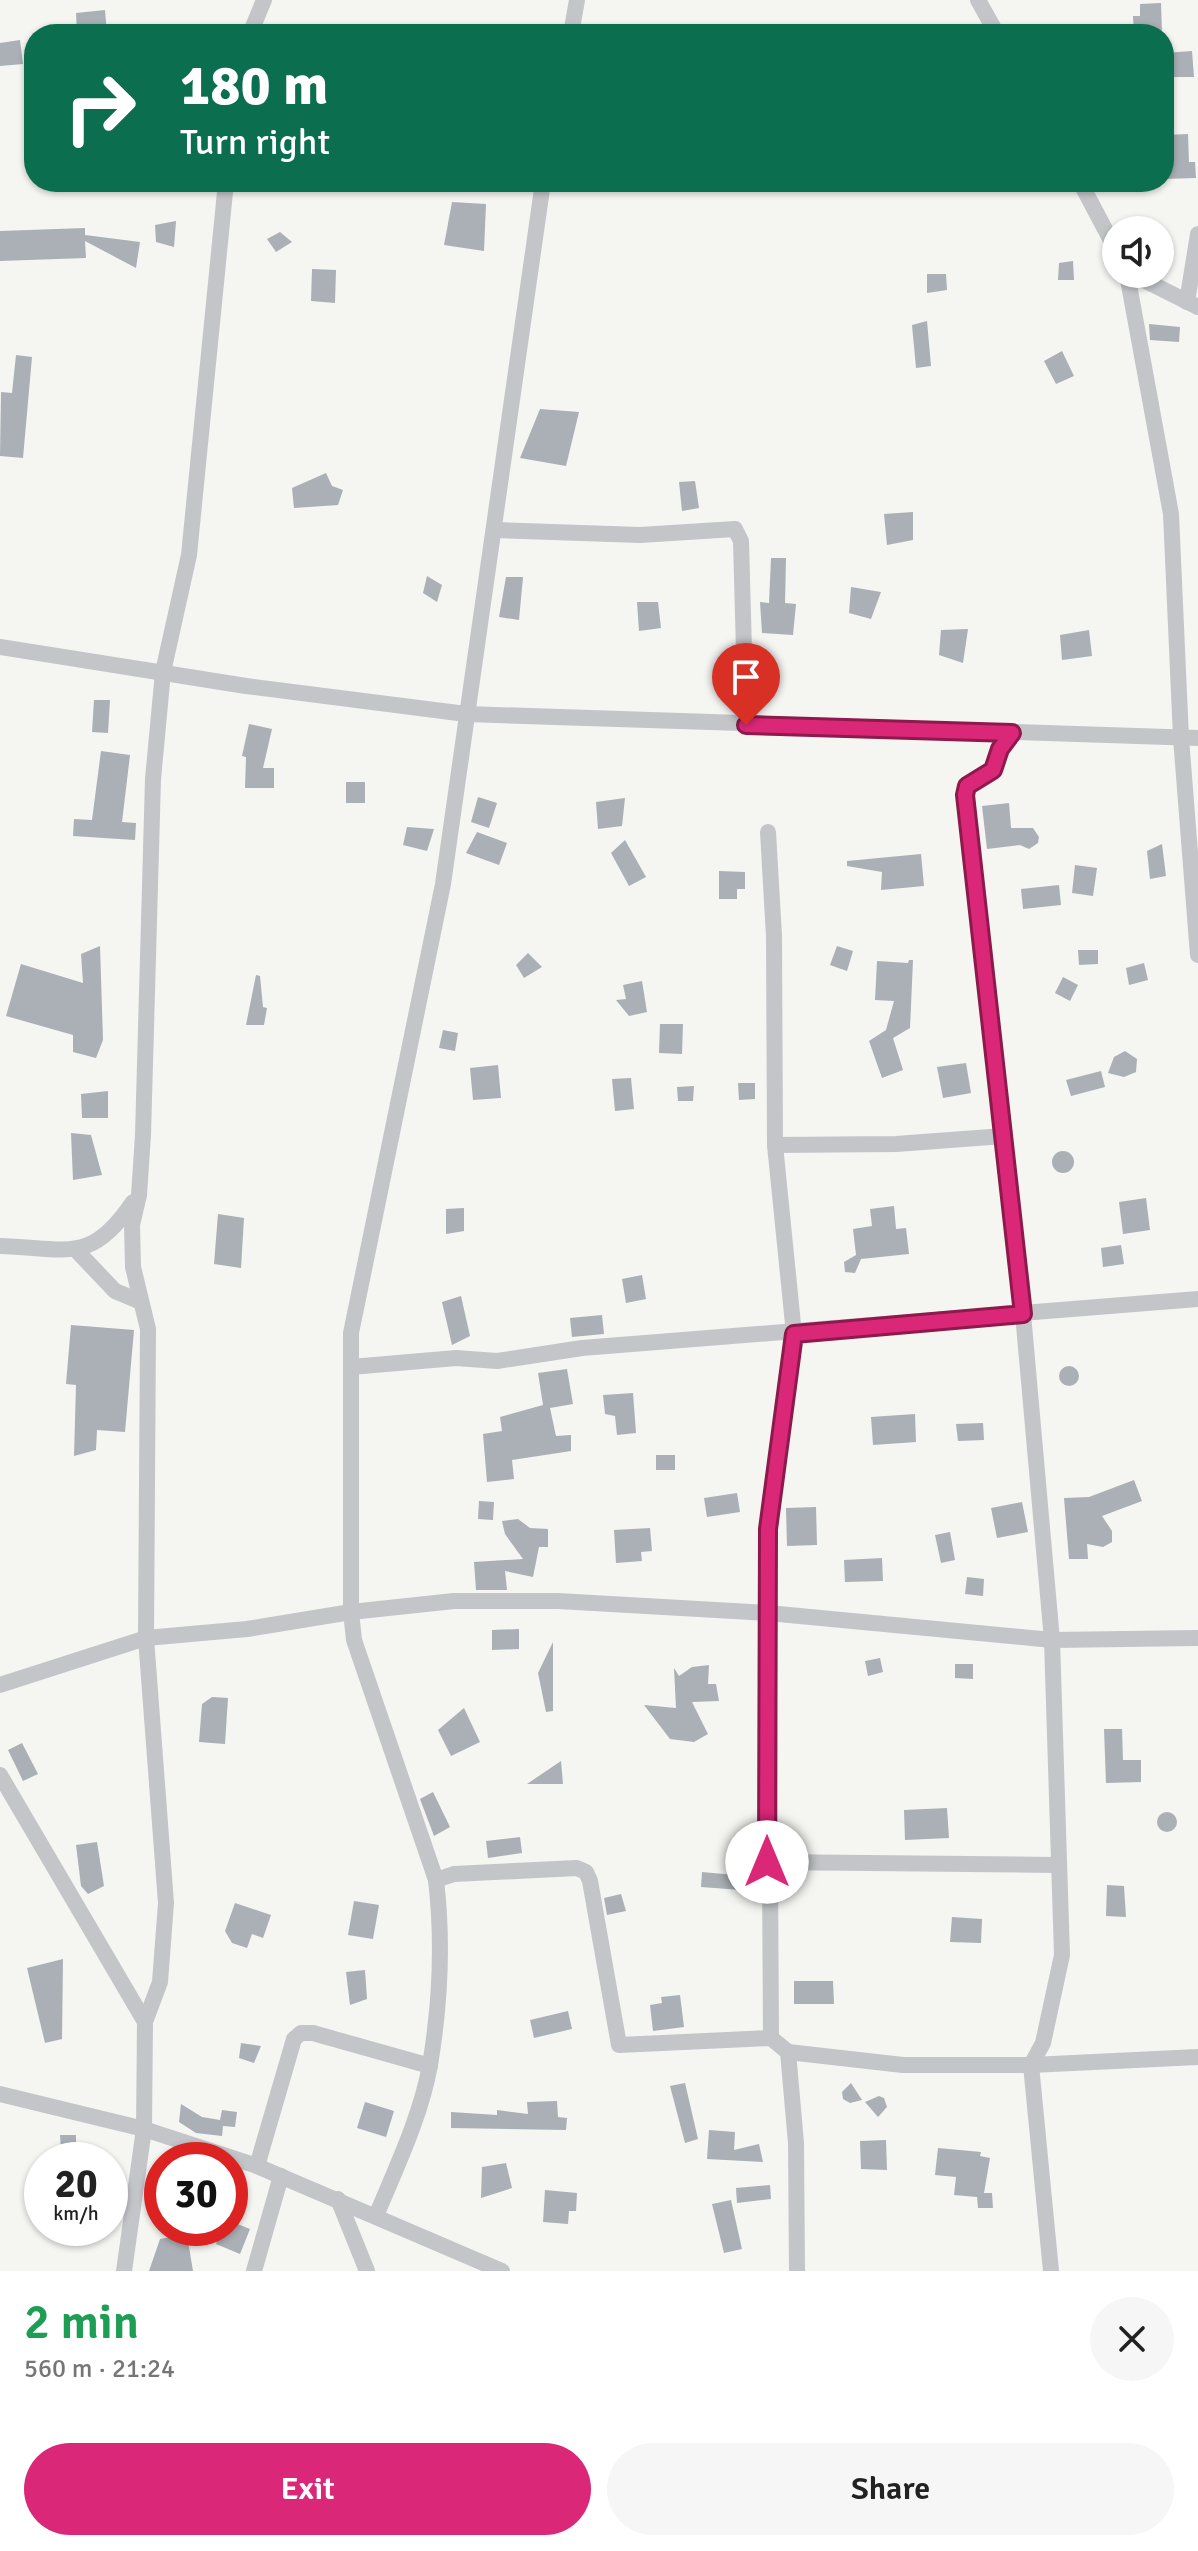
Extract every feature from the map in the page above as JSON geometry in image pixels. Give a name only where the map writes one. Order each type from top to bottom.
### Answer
[{"type":"street","points":[[254,24],[264,0]]},
{"type":"street","points":[[573,24],[577,0]]},
{"type":"street","points":[[978,0],[991,24]]},
{"type":"street","points":[[139,1301],[133,1267],[132,1225],[139,1195],[153,779],[163,672],[189,555],[225,192]]},
{"type":"street","points":[[376,2216],[398,2164],[430,2066],[441,1917],[436,1880],[354,1640],[351,1612],[351,1333],[443,884],[542,192]]},
{"type":"street","points":[[1085,192],[1102,224]]},
{"type":"street","points":[[1158,288],[1192,305],[1198,234]]},
{"type":"street","points":[[1132,288],[1171,514],[1181,738],[1198,955]]},
{"type":"street","points":[[494,530],[640,535],[735,529],[741,541],[746,725]]},
{"type":"street","points":[[0,647],[246,686],[466,714],[1198,738]]},
{"type":"street","points":[[1012,733],[1000,749],[993,770],[967,786],[965,795],[1023,1314],[1052,1640],[1062,1955],[1043,2043],[1031,2065],[1051,2271]]},
{"type":"street","points":[[768,832],[774,936],[775,1145],[794,1334],[768,1529],[767,1862],[771,2038]]},
{"type":"street","points":[[775,1145],[896,1144],[1004,1136]]},
{"type":"street","points":[[0,1246],[77,1251],[100,1241],[119,1224],[139,1195]]},
{"type":"street","points":[[77,1251],[115,1291],[139,1301],[146,1309],[148,1329],[146,1638],[166,1903],[160,1982],[145,2022],[144,2129],[124,2271]]},
{"type":"street","points":[[351,1367],[456,1358],[497,1361],[582,1348],[794,1334],[1198,1299]]},
{"type":"street","points":[[0,1685],[146,1638],[247,1629],[351,1612],[454,1601],[558,1601],[768,1613],[1052,1640],[1198,1638]]},
{"type":"street","points":[[0,1775],[145,2022]]},
{"type":"street","points":[[767,1862],[1057,1865]]},
{"type":"street","points":[[436,1880],[454,1874],[577,1868],[586,1872],[619,2045],[771,2038],[788,2052],[903,2065],[1031,2065],[1198,2057]]},
{"type":"street","points":[[257,2166],[294,2039],[301,2033],[313,2033],[430,2066]]},
{"type":"street","points":[[788,2052],[796,2143],[797,2271]]},
{"type":"street","points":[[0,2094],[144,2129],[257,2166],[502,2271]]},
{"type":"street","points":[[254,2271],[281,2176]]},
{"type":"street","points":[[338,2199],[367,2271]]},
{"type":"building","points":[[1161,3],[1162,24],[1133,24],[1133,16],[1140,16],[1140,4]]},
{"type":"building","points":[[105,10],[106,24],[77,24],[76,13]]},
{"type":"building","points":[[20,40],[23,64],[0,66],[0,43]]},
{"type":"building","points":[[1192,51],[1194,77],[1174,77],[1174,52]]},
{"type":"building","points":[[1188,134],[1189,162],[1195,162],[1196,178],[1174,179],[1174,135]]},
{"type":"building","points":[[452,202],[486,204],[484,251],[444,245]]},
{"type":"building","points":[[176,221],[174,247],[156,242],[155,225]]},
{"type":"building","points":[[85,228],[85,235],[140,242],[136,268],[85,241],[86,258],[0,261],[0,231]]},
{"type":"building","points":[[280,232],[292,242],[276,252],[267,239]]},
{"type":"building","points":[[1073,261],[1074,280],[1058,280],[1059,263]]},
{"type":"building","points":[[312,269],[336,270],[335,303],[311,301]]},
{"type":"building","points":[[927,274],[946,274],[947,290],[927,293]]},
{"type":"building","points":[[927,321],[931,366],[916,368],[912,325]]},
{"type":"building","points":[[1149,324],[1180,327],[1179,342],[1150,340]]},
{"type":"building","points":[[1062,351],[1074,376],[1056,384],[1044,361]]},
{"type":"building","points":[[16,355],[32,357],[23,458],[0,456],[1,392],[12,393]]},
{"type":"building","points":[[540,409],[579,412],[566,466],[520,458]]},
{"type":"building","points":[[326,473],[332,486],[343,490],[338,505],[294,508],[292,488]]},
{"type":"building","points":[[695,481],[699,508],[682,511],[679,482]]},
{"type":"building","points":[[913,512],[913,540],[887,545],[884,514]]},
{"type":"building","points":[[771,558],[786,558],[785,603],[796,604],[793,635],[762,633],[760,602],[769,603]]},
{"type":"building","points":[[427,576],[442,585],[437,602],[423,593]]},
{"type":"building","points":[[506,577],[523,577],[519,620],[499,617]]},
{"type":"building","points":[[851,587],[881,592],[871,619],[849,613]]},
{"type":"building","points":[[637,602],[658,602],[661,628],[639,631]]},
{"type":"building","points":[[968,629],[963,663],[939,655],[941,630]]},
{"type":"building","points":[[1089,630],[1092,656],[1062,660],[1060,635]]},
{"type":"building","points":[[94,700],[110,700],[108,733],[92,732]]},
{"type":"building","points":[[249,724],[272,729],[263,768],[274,768],[274,788],[245,788],[246,757],[242,756]]},
{"type":"building","points":[[101,751],[130,755],[122,822],[136,823],[135,840],[73,836],[74,819],[92,820]]},
{"type":"building","points":[[346,782],[365,782],[365,803],[346,803]]},
{"type":"building","points":[[478,797],[497,803],[489,828],[471,822]]},
{"type":"building","points":[[625,798],[622,826],[598,829],[596,802]]},
{"type":"building","points":[[1009,803],[1011,828],[1033,828],[1039,837],[1038,843],[1029,849],[1020,845],[987,849],[982,806]]},
{"type":"building","points":[[407,827],[434,829],[427,851],[403,845]]},
{"type":"building","points":[[477,832],[507,843],[499,865],[466,853]]},
{"type":"building","points":[[625,840],[646,877],[629,886],[611,853]]},
{"type":"building","points":[[1162,844],[1166,876],[1150,879],[1147,851]]},
{"type":"building","points":[[921,854],[924,886],[881,890],[882,872],[847,866],[847,861]]},
{"type":"building","points":[[1075,865],[1097,868],[1093,896],[1072,893]]},
{"type":"building","points":[[719,871],[745,872],[745,889],[737,889],[737,899],[719,899]]},
{"type":"building","points":[[1059,885],[1061,905],[1023,909],[1021,889]]},
{"type":"building","points":[[100,946],[103,1040],[96,1058],[73,1052],[73,1035],[6,1016],[21,964],[83,983],[81,954]]},
{"type":"building","points":[[837,946],[853,951],[847,971],[830,965]]},
{"type":"building","points":[[1078,950],[1098,950],[1098,964],[1079,965]]},
{"type":"building","points":[[528,953],[542,967],[524,978],[516,965]]},
{"type":"building","points":[[913,960],[910,1028],[893,1038],[903,1070],[882,1078],[869,1041],[886,1030],[894,1001],[875,1000],[877,961],[908,963]]},
{"type":"building","points":[[1144,963],[1148,980],[1129,985],[1126,968]]},
{"type":"building","points":[[256,975],[260,976],[263,1007],[267,1008],[264,1025],[246,1025]]},
{"type":"building","points":[[1063,977],[1078,985],[1070,1001],[1055,993]]},
{"type":"building","points":[[642,981],[647,1012],[629,1016],[616,1000],[626,999],[623,985]]},
{"type":"building","points":[[660,1024],[683,1024],[682,1054],[659,1053]]},
{"type":"building","points":[[443,1030],[458,1033],[455,1051],[439,1048]]},
{"type":"building","points":[[1125,1051],[1137,1059],[1136,1072],[1124,1077],[1108,1073],[1114,1057]]},
{"type":"building","points":[[966,1063],[971,1093],[943,1098],[937,1067]]},
{"type":"building","points":[[498,1065],[501,1098],[473,1100],[470,1068]]},
{"type":"building","points":[[1101,1071],[1105,1087],[1071,1096],[1066,1080]]},
{"type":"building","points":[[631,1078],[634,1109],[615,1111],[612,1079]]},
{"type":"building","points":[[738,1083],[755,1083],[755,1099],[739,1100]]},
{"type":"building","points":[[694,1086],[693,1101],[678,1101],[677,1087]]},
{"type":"building","points":[[108,1091],[108,1118],[82,1118],[81,1094]]},
{"type":"building","points":[[71,1133],[91,1135],[102,1175],[73,1180]]},
{"type":"building","points":[[1063,1151],[1071,1154],[1074,1162],[1071,1170],[1063,1173],[1055,1170],[1052,1162],[1055,1154]]},
{"type":"building","points":[[1146,1198],[1150,1230],[1123,1234],[1119,1202]]},
{"type":"building","points":[[894,1206],[896,1229],[906,1228],[909,1254],[861,1259],[855,1273],[845,1272],[844,1262],[856,1255],[853,1229],[872,1226],[870,1209]]},
{"type":"building","points":[[464,1208],[464,1231],[446,1234],[446,1209]]},
{"type":"building","points":[[218,1214],[244,1218],[241,1268],[214,1264]]},
{"type":"building","points":[[1121,1245],[1124,1264],[1103,1267],[1101,1248]]},
{"type":"building","points":[[642,1275],[646,1299],[626,1303],[622,1279]]},
{"type":"building","points":[[461,1296],[470,1336],[452,1345],[442,1302]]},
{"type":"building","points":[[602,1315],[604,1334],[572,1337],[570,1318]]},
{"type":"building","points":[[71,1325],[134,1330],[125,1432],[97,1430],[96,1450],[74,1456],[76,1385],[66,1384]]},
{"type":"building","points":[[1065,1366],[1073,1366],[1079,1376],[1073,1386],[1065,1386],[1059,1380],[1059,1372]]},
{"type":"building","points":[[567,1369],[573,1404],[550,1408],[556,1436],[571,1435],[571,1451],[512,1460],[514,1479],[487,1482],[483,1434],[502,1431],[500,1417],[543,1405],[538,1373]]},
{"type":"building","points":[[633,1393],[636,1433],[617,1435],[615,1416],[605,1414],[603,1395]]},
{"type":"building","points":[[915,1414],[916,1442],[873,1445],[871,1417]]},
{"type":"building","points":[[983,1423],[984,1440],[958,1441],[956,1424]]},
{"type":"building","points":[[656,1455],[675,1455],[675,1470],[656,1470]]},
{"type":"building","points":[[1134,1480],[1142,1501],[1102,1516],[1112,1531],[1112,1542],[1103,1547],[1087,1544],[1088,1559],[1069,1559],[1064,1498],[1089,1497]]},
{"type":"building","points":[[737,1493],[740,1512],[707,1517],[704,1498]]},
{"type":"building","points":[[479,1501],[494,1502],[493,1520],[478,1519]]},
{"type":"building","points":[[1022,1502],[1028,1532],[997,1538],[991,1508]]},
{"type":"building","points":[[816,1507],[817,1545],[787,1546],[786,1508]]},
{"type":"building","points":[[518,1519],[530,1528],[548,1529],[548,1547],[539,1547],[533,1577],[505,1571],[507,1590],[476,1590],[474,1562],[523,1559],[505,1534],[502,1521]]},
{"type":"building","points":[[650,1528],[652,1551],[641,1552],[642,1561],[616,1563],[614,1530]]},
{"type":"building","points":[[950,1532],[955,1560],[941,1563],[935,1535]]},
{"type":"building","points":[[882,1558],[883,1581],[845,1582],[844,1560]]},
{"type":"building","points":[[967,1577],[984,1579],[983,1596],[965,1594]]},
{"type":"building","points":[[519,1629],[519,1649],[492,1650],[492,1630]]},
{"type":"building","points":[[553,1642],[553,1711],[546,1712],[538,1673]]},
{"type":"building","points":[[880,1658],[883,1672],[868,1676],[865,1661]]},
{"type":"building","points":[[955,1664],[973,1664],[973,1679],[955,1678]]},
{"type":"building","points":[[709,1665],[708,1684],[716,1684],[719,1701],[692,1702],[708,1734],[694,1742],[670,1739],[644,1705],[676,1708],[674,1668],[679,1676],[692,1667]]},
{"type":"building","points":[[212,1697],[228,1698],[225,1744],[199,1742],[202,1704]]},
{"type":"building","points":[[464,1708],[480,1742],[451,1756],[438,1730]]},
{"type":"building","points":[[1104,1729],[1122,1729],[1123,1760],[1141,1760],[1141,1782],[1106,1783]]},
{"type":"building","points":[[22,1743],[38,1774],[23,1781],[8,1750]]},
{"type":"building","points":[[561,1761],[563,1784],[527,1784]]},
{"type":"building","points":[[433,1792],[450,1827],[434,1836],[420,1799]]},
{"type":"building","points":[[947,1808],[949,1838],[905,1840],[904,1810]]},
{"type":"building","points":[[1167,1812],[1174,1815],[1177,1822],[1174,1829],[1167,1832],[1160,1829],[1157,1822],[1160,1815]]},
{"type":"building","points":[[520,1837],[522,1853],[488,1858],[486,1841]]},
{"type":"building","points":[[97,1842],[104,1886],[88,1894],[81,1886],[76,1845]]},
{"type":"building","points":[[702,1872],[756,1877],[754,1891],[701,1887]]},
{"type":"building","points":[[1107,1885],[1124,1886],[1126,1917],[1106,1916]]},
{"type":"building","points":[[621,1894],[626,1911],[607,1915],[604,1898]]},
{"type":"building","points":[[354,1901],[379,1905],[373,1939],[348,1935]]},
{"type":"building","points":[[235,1903],[271,1915],[263,1938],[252,1934],[247,1948],[232,1943],[225,1931]]},
{"type":"building","points":[[952,1917],[982,1919],[981,1943],[950,1942]]},
{"type":"building","points":[[63,1959],[62,2039],[45,2043],[27,1968]]},
{"type":"building","points":[[365,1970],[367,1999],[350,2005],[346,1972]]},
{"type":"building","points":[[794,1981],[833,1981],[834,2004],[794,2004]]},
{"type":"building","points":[[680,1995],[684,2027],[653,2031],[650,2005],[662,2003],[661,1997]]},
{"type":"building","points":[[568,2011],[572,2029],[534,2038],[530,2020]]},
{"type":"building","points":[[241,2043],[261,2046],[254,2063],[239,2058]]},
{"type":"building","points":[[685,2083],[698,2139],[685,2143],[670,2086]]},
{"type":"building","points":[[851,2083],[862,2100],[850,2103],[843,2099],[842,2092]]},
{"type":"building","points":[[879,2096],[884,2098],[887,2107],[878,2117],[865,2102]]},
{"type":"building","points":[[557,2101],[558,2117],[567,2118],[566,2130],[451,2128],[451,2112],[497,2115],[497,2110],[528,2114],[527,2102]]},
{"type":"building","points":[[365,2102],[394,2111],[386,2137],[357,2128]]},
{"type":"building","points":[[181,2104],[202,2117],[220,2120],[222,2110],[237,2112],[235,2127],[223,2126],[222,2136],[196,2133],[179,2122]]},
{"type":"building","points":[[709,2130],[735,2132],[734,2150],[759,2144],[763,2162],[707,2159]]},
{"type":"building","points":[[60,2135],[76,2135],[76,2142],[60,2142]]},
{"type":"building","points":[[886,2140],[887,2170],[861,2169],[860,2141]]},
{"type":"building","points":[[938,2148],[981,2152],[980,2156],[990,2158],[984,2193],[992,2193],[993,2208],[978,2208],[977,2197],[954,2195],[956,2177],[935,2175]]},
{"type":"building","points":[[506,2163],[512,2188],[481,2198],[482,2167]]},
{"type":"building","points":[[770,2185],[771,2199],[737,2203],[736,2188]]},
{"type":"building","points":[[545,2190],[577,2193],[576,2211],[569,2211],[568,2224],[543,2222]]},
{"type":"building","points":[[731,2200],[742,2249],[724,2253],[712,2204]]},
{"type":"building","points":[[158,2246],[189,2246],[193,2271],[149,2271]]},
{"type":"building","points":[[221,2246],[243,2246],[240,2254]]},
{"type":"route","points":[[746,725],[1012,733],[1000,749],[993,770],[967,786],[965,795],[1023,1314],[794,1334],[768,1529],[767,1862]]}]
